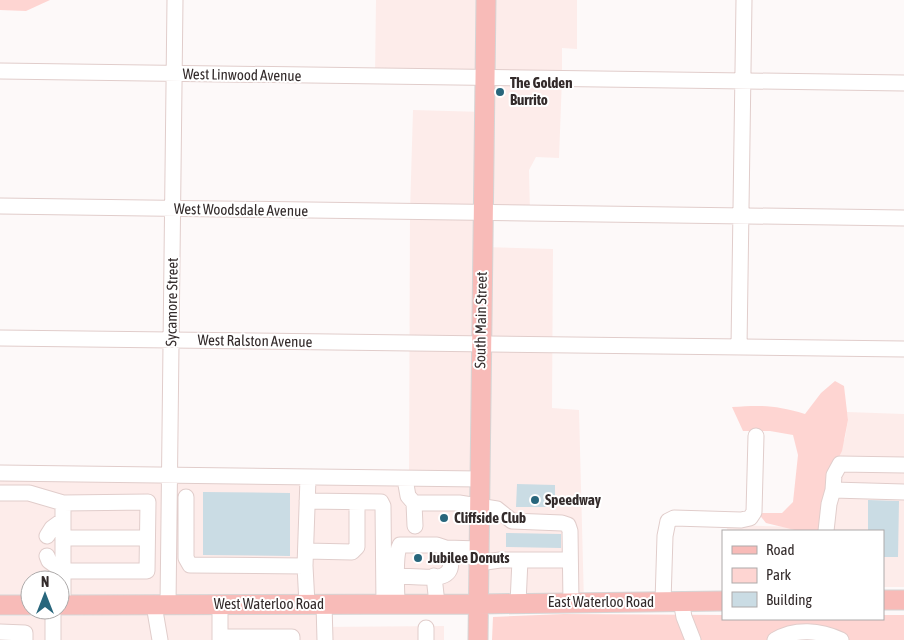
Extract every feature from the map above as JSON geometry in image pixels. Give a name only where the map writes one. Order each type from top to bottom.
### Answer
[{"type":"main road","name":"South Main Street","points":[[478,640],[486,0]]},
{"type":"main road","points":[[884,600],[904,600]]},
{"type":"main road","name":"East Waterloo Road","points":[[478,604],[722,601]]},
{"type":"main road","name":"West Waterloo Road","points":[[70,607],[220,604],[478,604]]},
{"type":"main road","points":[[0,606],[20,605]]},
{"type":"street","name":"Sycamore Street","points":[[160,640],[161,605],[168,566],[175,0]]},
{"type":"street","points":[[739,347],[744,0]]},
{"type":"street","name":"West Linwood Avenue","points":[[0,71],[904,83]]},
{"type":"street","name":"West Woodsdale Avenue","points":[[0,206],[904,218]]},
{"type":"street","name":"West Ralston Avenue","points":[[0,338],[904,349]]},
{"type":"street","points":[[693,640],[684,617],[672,601],[666,525],[668,521],[674,518],[741,520],[750,518],[754,512],[756,436]]},
{"type":"street","points":[[826,530],[829,504],[834,490],[834,475],[840,464],[904,465]]},
{"type":"street","points":[[0,473],[480,479]]},
{"type":"street","points":[[308,478],[305,559],[325,640]]},
{"type":"street","points":[[405,479],[408,496],[414,503],[414,526]]},
{"type":"street","points":[[834,490],[904,492]]},
{"type":"street","points":[[0,492],[29,493],[64,503],[148,502],[147,571],[70,571]]},
{"type":"street","points":[[308,501],[381,502],[383,506],[390,604]]},
{"type":"street","points":[[147,566],[305,559],[352,552],[357,548],[357,502]]},
{"type":"street","points":[[414,503],[459,502],[498,509],[512,521],[562,523],[568,525],[570,531],[571,603]]},
{"type":"street","points":[[64,503],[64,570]]},
{"type":"street","points":[[169,511],[186,504],[186,558],[190,565]]},
{"type":"street","points":[[47,536],[52,528],[64,520]]},
{"type":"street","points":[[64,538],[147,538]]},
{"type":"street","points":[[390,604],[397,576],[398,550],[400,545],[437,544],[479,556],[520,560],[570,560]]},
{"type":"street","points":[[397,576],[442,576],[449,571],[450,555],[446,548]]},
{"type":"street","points":[[47,556],[49,561],[62,570]]},
{"type":"street","points":[[518,603],[520,560]]},
{"type":"street","points":[[434,576],[438,604]]},
{"type":"street","points":[[220,604],[220,638],[292,637],[292,640]]},
{"type":"street","points":[[53,640],[57,620]]},
{"type":"street","points":[[0,632],[25,633],[25,640]]},
{"type":"street","points":[[775,640],[787,634],[803,632],[824,633],[841,640]]},
{"type":"shaded area","points":[[376,0],[577,0],[577,49],[562,48],[559,158],[536,157],[529,170],[530,213],[483,213],[483,247],[553,249],[552,408],[579,410],[584,603],[168,605],[169,475],[409,478],[410,212],[413,110],[484,112],[485,78],[375,76]]},
{"type":"shaded area","points":[[847,412],[904,414],[904,587],[884,587],[884,530],[825,530],[830,474],[845,438],[848,420]]},
{"type":"shaded area","points":[[0,474],[165,478],[164,596],[70,596],[70,570],[20,570],[20,596],[0,596]]},
{"type":"shaded area","points":[[727,525],[799,527],[803,530],[727,530]]},
{"type":"shaded area","points":[[70,615],[316,615],[319,627],[444,626],[444,640],[0,640],[0,616],[20,616],[20,620],[70,620]]},
{"type":"green space","points":[[0,0],[50,0],[26,11],[0,10]]},
{"type":"green space","points":[[835,381],[844,386],[848,420],[842,451],[830,474],[825,530],[795,530],[766,523],[758,513],[782,513],[793,502],[798,455],[793,435],[770,431],[743,431],[732,407],[768,406],[805,414],[821,393]]},
{"type":"green space","points":[[564,614],[722,615],[722,620],[884,620],[884,615],[904,615],[904,640],[492,640],[493,617]]},
{"type":"building","points":[[517,484],[555,485],[555,507],[516,507]]},
{"type":"building","points":[[203,492],[290,493],[290,556],[203,555]]},
{"type":"building","points":[[868,500],[899,501],[898,557],[884,557],[884,530],[868,530]]},
{"type":"building","points":[[506,533],[561,534],[561,548],[506,547]]},
{"type":"place","name":"The Golden Burrito","points":[[500,92]]},
{"type":"place","name":"Speedway","points":[[535,500]]},
{"type":"place","name":"Cliffside Club","points":[[444,518]]},
{"type":"place","name":"Jubilee Donuts","points":[[418,558]]}]
